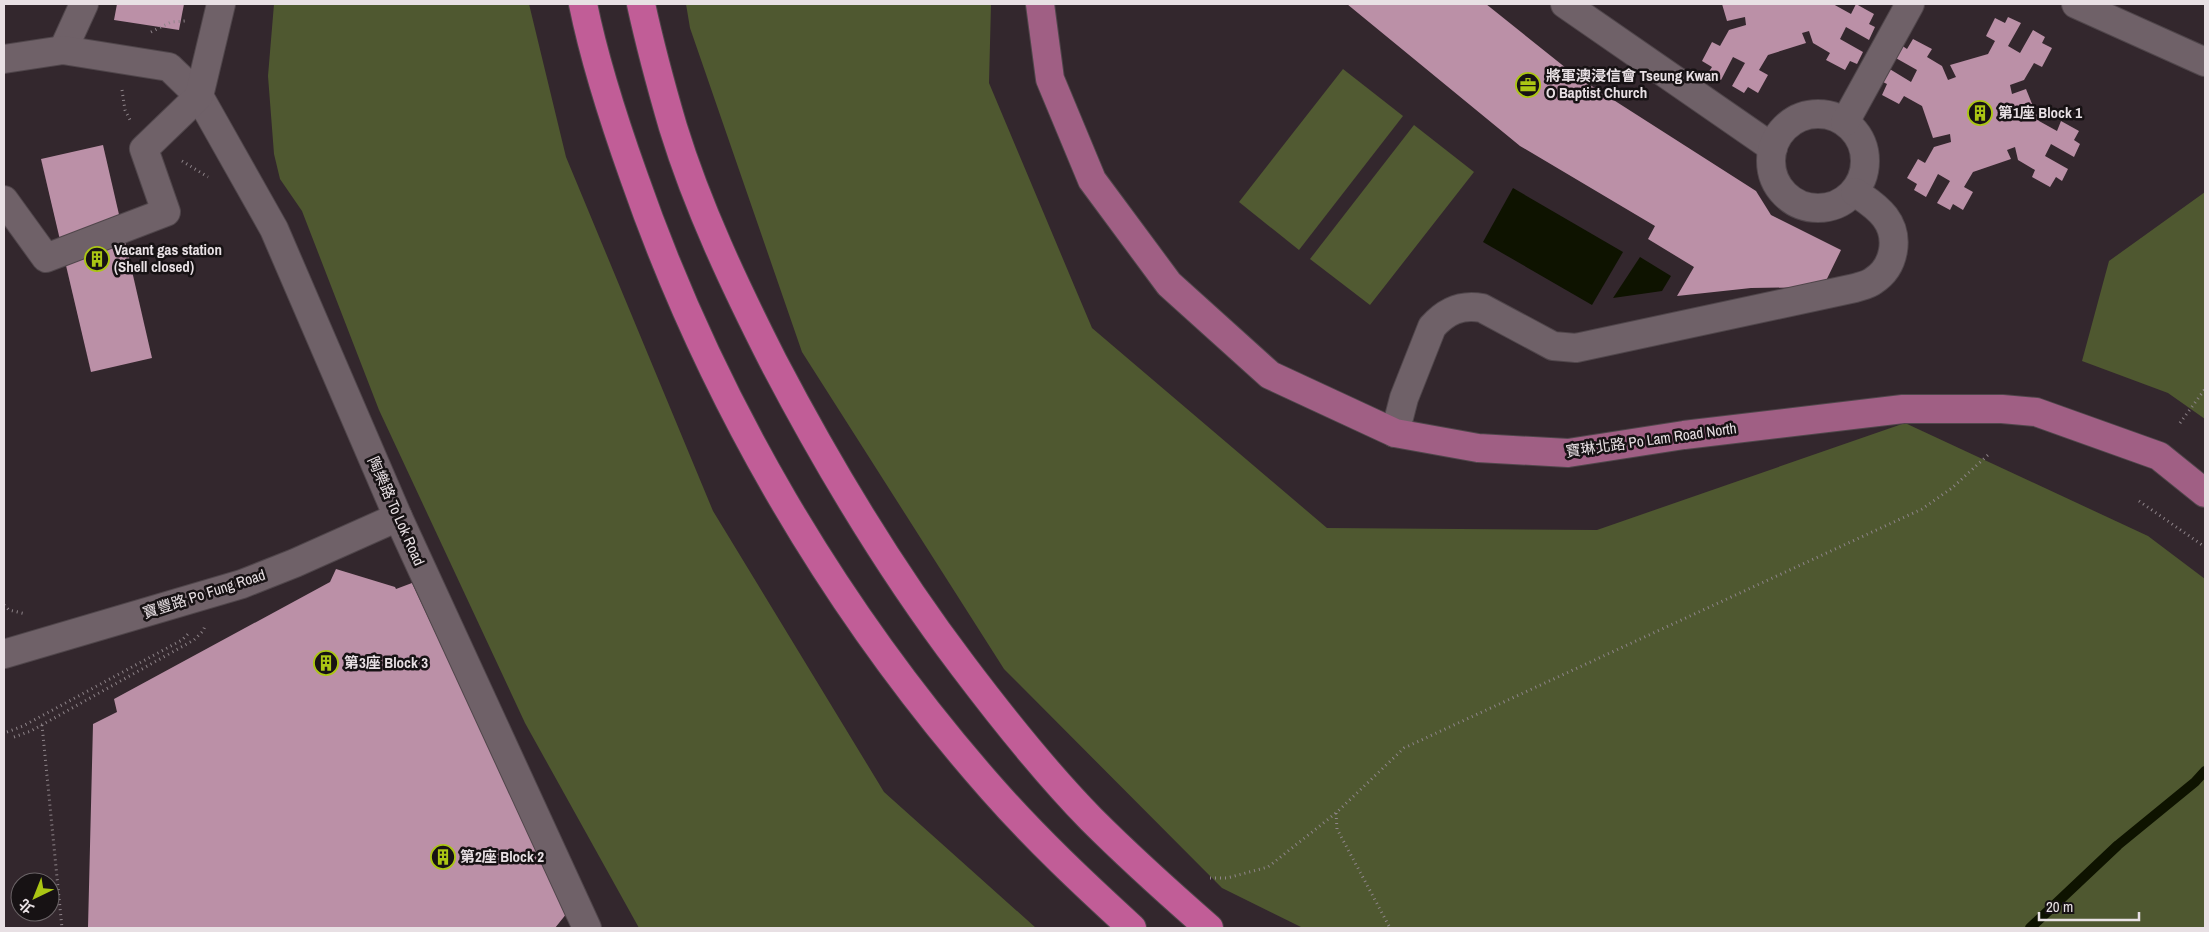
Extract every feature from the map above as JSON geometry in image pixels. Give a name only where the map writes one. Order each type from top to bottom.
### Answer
[{"type":"highway","points":[[583,4],[621,142],[665,263],[720,382],[775,485],[844,596],[906,684],[949,738],[1040,841],[1132,928]]},
{"type":"highway","points":[[641,4],[674,129],[726,263],[799,410],[838,481],[882,553],[930,623],[1047,770],[1129,857],[1209,928]]},
{"type":"main road","name":"寶琳北路 Po Lam Road North","points":[[1040,4],[1050,79],[1092,180],[1169,284],[1270,375],[1395,433],[1478,448],[1568,453],[1684,435],[1903,408],[2002,409],[2036,412],[2159,456],[2205,493]]},
{"type":"street","points":[[62,50],[84,4]]},
{"type":"street","points":[[1565,4],[1593,12],[1772,148]]},
{"type":"street","points":[[1845,122],[1910,4]]},
{"type":"street","points":[[2076,4],[2205,62]]},
{"type":"street","points":[[4,200],[46,258],[166,212],[144,149],[199,96],[218,15]]},
{"type":"street","name":"陶樂路 To Lok Road","points":[[4,58],[62,50],[169,67],[199,96],[274,229],[398,517],[587,928]]},
{"type":"street","points":[[1817,114],[1831,116],[1845,122],[1856,133],[1864,147],[1866,163],[1863,178],[1855,192],[1843,203],[1827,209],[1811,209],[1796,203],[1783,193],[1774,180],[1771,164],[1772,148],[1779,134],[1789,124],[1802,117],[1817,114]]},
{"type":"street","points":[[1395,433],[1404,398],[1432,327],[1440,318],[1458,308],[1470,306],[1482,308],[1553,346],[1576,348],[1846,290],[1872,282],[1884,272],[1891,259],[1894,244],[1892,230],[1885,217],[1875,206],[1855,192]]},
{"type":"street","name":"寶豐路 Po Fung Road","points":[[4,654],[242,584],[295,563],[398,517]]},
{"type":"path","points":[[214,180],[152,143],[141,134],[125,110],[122,84],[126,61],[136,45],[149,33],[159,26],[171,22],[218,15]]},
{"type":"path","points":[[2180,423],[2205,388]]},
{"type":"path","points":[[1210,878],[1227,878],[1268,867],[1336,813],[1404,748],[1922,509],[1952,488],[1988,455]]},
{"type":"path","points":[[2139,500],[2205,548]]},
{"type":"path","points":[[4,605],[9,610],[32,616]]},
{"type":"path","points":[[14,737],[31,731],[194,640],[203,631],[205,624]]},
{"type":"path","points":[[7,732],[23,726],[182,640],[190,633],[191,626]]},
{"type":"path","points":[[42,725],[62,928]]},
{"type":"path","points":[[1336,813],[1337,829],[1390,928]]},
{"type":"green space","points":[[274,4],[529,4],[566,157],[713,511],[884,792],[1036,928],[639,928],[525,723],[379,410],[302,211],[280,179],[274,154],[268,76]]},
{"type":"green space","points":[[686,4],[991,4],[989,83],[1092,328],[1327,528],[1597,530],[1905,423],[2148,536],[2205,579],[2205,928],[1303,928],[1222,888],[1004,669],[802,352],[690,28]]},
{"type":"green space","points":[[1343,69],[1403,116],[1299,250],[1239,202]]},
{"type":"green space","points":[[1414,125],[1474,172],[1370,305],[1310,259]]},
{"type":"green space","points":[[2205,192],[2205,419],[2168,393],[2082,361],[2109,261]]},
{"type":"shaded area","points":[[1513,188],[1623,252],[1592,305],[1483,242]]},
{"type":"shaded area","points":[[1640,257],[1671,276],[1662,291],[1613,298]]},
{"type":"building","points":[[117,4],[184,4],[179,30],[114,20]]},
{"type":"building","points":[[1347,4],[1486,4],[1576,76],[1756,191],[1771,215],[1841,250],[1823,287],[1751,288],[1677,296],[1694,267],[1648,239],[1655,226],[1520,146]]},
{"type":"building","points":[[1722,4],[1833,4],[1851,14],[1856,4],[1874,14],[1869,24],[1875,27],[1869,40],[1846,27],[1840,39],[1863,52],[1857,64],[1850,61],[1845,70],[1826,60],[1830,53],[1813,43],[1809,31],[1802,33],[1806,43],[1768,55],[1759,70],[1768,75],[1758,93],[1748,87],[1744,93],[1732,86],[1745,63],[1733,57],[1721,80],[1708,73],[1712,67],[1702,61],[1712,42],[1720,46],[1729,30],[1746,25],[1745,17],[1727,21]]},
{"type":"building","name":"第1座 Block 1","points":[[2008,17],[2021,23],[2008,46],[2020,53],[2033,30],[2045,37],[2042,43],[2052,48],[2042,67],[2034,63],[2024,80],[2010,85],[2012,94],[2026,89],[2039,121],[2057,131],[2061,121],[2079,131],[2074,140],[2080,144],[2074,157],[2051,144],[2045,156],[2068,169],[2062,181],[2056,177],[2050,187],[2032,177],[2035,170],[2018,160],[2015,147],[2007,150],[2011,159],[1973,172],[1964,187],[1973,192],[1963,210],[1953,204],[1950,210],[1937,203],[1950,181],[1938,174],[1926,197],[1914,190],[1917,184],[1907,178],[1918,159],[1925,163],[1934,147],[1951,142],[1950,134],[1933,138],[1922,106],[1904,96],[1899,104],[1882,95],[1887,84],[1881,81],[1888,68],[1911,82],[1917,70],[1894,57],[1901,45],[1907,49],[1913,39],[1932,49],[1927,57],[1942,66],[1948,80],[1956,77],[1950,65],[1988,54],[1995,41],[1986,36],[1995,18],[2005,23]]},
{"type":"building","name":"Vacant gas station (Shell closed)","points":[[103,145],[152,358],[91,372],[41,159]]},
{"type":"building","points":[[336,569],[395,587],[396,589],[412,583],[567,913],[555,928],[88,928],[93,724],[117,712],[114,699],[330,582]]},
{"type":"waterway","points":[[2030,928],[2118,845],[2195,782],[2205,771]]},
{"type":"place","name":"將軍澳浸信會 Tseung Kwan O Baptist Church","points":[[1528,85]]},
{"type":"place","name":"第1座 Block 1","points":[[1980,113]]},
{"type":"place","name":"Vacant gas station (Shell closed)","points":[[97,259]]},
{"type":"place","name":"第3座 Block 3","points":[[326,663]]},
{"type":"place","name":"第2座 Block 2","points":[[443,857]]}]
